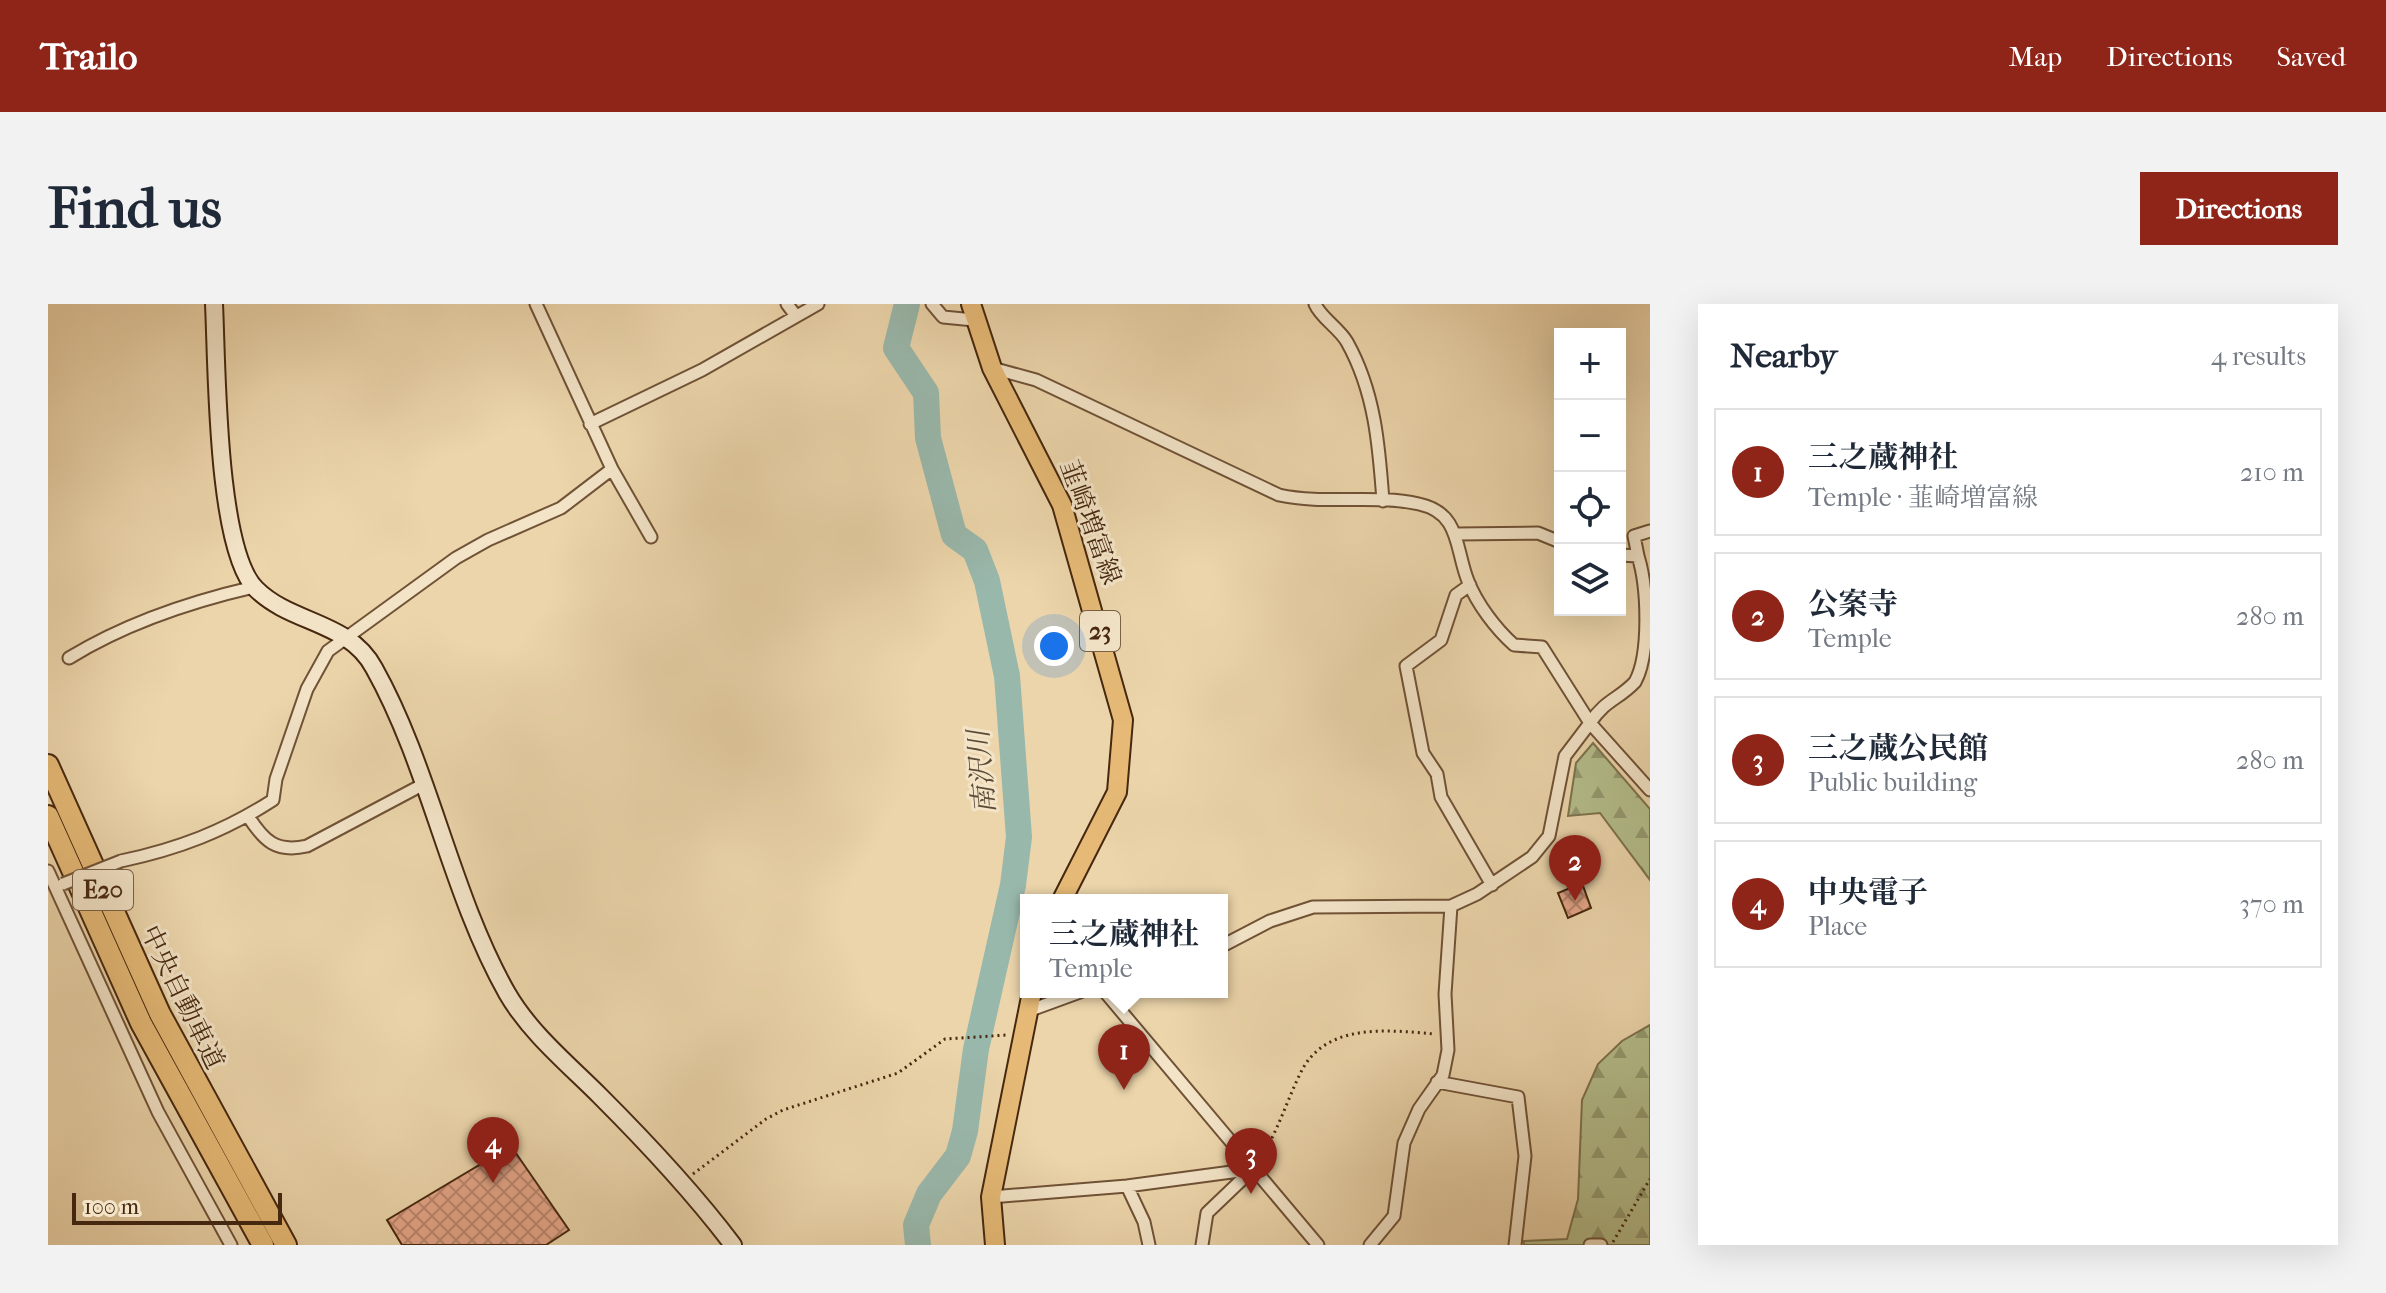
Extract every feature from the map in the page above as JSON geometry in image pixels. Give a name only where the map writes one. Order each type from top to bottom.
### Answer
[{"type":"highway","name":"中央自動車道","points":[[48,765],[160,1014],[286,1245]]},
{"type":"highway","name":"中央自動車道","points":[[48,816],[141,1023],[263,1245]]},
{"type":"main road","name":"韮崎増富線","points":[[967,314],[1062,505],[1123,720],[1117,792],[1065,894]]},
{"type":"main road","points":[[995,1245],[991,1197],[1031,998]]},
{"type":"street","points":[[214,304],[224,471],[239,559],[254,587],[277,605],[347,636],[374,666],[424,784],[448,855],[508,995],[550,1049],[681,1183],[733,1245]]},
{"type":"street","points":[[536,304],[612,469],[651,537]]},
{"type":"street","points":[[787,304],[796,316]]},
{"type":"street","points":[[590,424],[702,370],[818,304]]},
{"type":"street","points":[[932,304],[943,317],[967,314]]},
{"type":"street","points":[[953,304],[967,314]]},
{"type":"street","points":[[1315,304],[1346,339],[1356,361],[1378,428],[1383,501]]},
{"type":"street","points":[[992,368],[1036,380],[1093,405],[1279,495],[1304,500],[1383,501],[1430,507],[1447,518],[1457,534],[1470,585],[1486,611],[1514,645],[1542,647],[1590,723],[1650,790]]},
{"type":"street","points":[[59,886],[121,861],[171,850],[233,826],[273,800],[276,779],[307,689],[328,651],[456,558],[561,508],[612,469]]},
{"type":"street","points":[[1228,943],[1270,921],[1313,907],[1451,906],[1492,885],[1532,857],[1549,836],[1565,756],[1607,700],[1633,685],[1646,661],[1648,588],[1634,536],[1650,531]]},
{"type":"street","points":[[1457,534],[1538,533],[1554,540]]},
{"type":"street","points":[[1626,555],[1638,556]]},
{"type":"street","points":[[1470,585],[1456,595],[1441,640],[1406,666],[1423,753],[1437,774],[1441,797],[1492,885]]},
{"type":"street","points":[[69,658],[97,641],[173,610],[254,587]]},
{"type":"street","points":[[248,816],[267,842],[293,849],[307,846],[424,784]]},
{"type":"street","points":[[48,871],[59,886],[158,1112],[231,1245]]},
{"type":"street","points":[[1370,1245],[1394,1216],[1404,1143],[1419,1109],[1443,1075],[1451,906]]},
{"type":"street","points":[[1028,1011],[1064,998]]},
{"type":"street","points":[[1110,998],[1318,1245]]},
{"type":"street","points":[[1437,1082],[1518,1097],[1525,1156],[1515,1245]]},
{"type":"street","points":[[991,1197],[1127,1186],[1254,1169]]},
{"type":"street","points":[[1202,1245],[1207,1213],[1254,1169]]},
{"type":"street","points":[[1127,1186],[1144,1222],[1149,1245]]},
{"type":"street","points":[[1590,1245],[1601,1245]]},
{"type":"path","points":[[1254,1169],[1275,1135],[1300,1071],[1331,1042],[1368,1030],[1447,1035]]},
{"type":"path","points":[[681,1183],[766,1119],[783,1110],[898,1073],[945,1039],[1023,1034]]},
{"type":"path","points":[[1610,1245],[1618,1238],[1650,1179]]},
{"type":"green space","points":[[1593,743],[1650,809],[1650,880],[1600,813],[1568,816],[1576,763]]},
{"type":"green space","points":[[1650,1025],[1650,1245],[1524,1245],[1524,1241],[1567,1239],[1578,1199],[1582,1100],[1598,1064],[1622,1041]]},
{"type":"building","points":[[1582,883],[1591,908],[1568,918],[1558,893]]},
{"type":"building","points":[[511,1146],[569,1230],[546,1245],[402,1245],[387,1220]]},
{"type":"waterway","name":"南沢川","points":[[907,304],[896,348],[926,393],[928,438],[954,535],[975,550],[987,581],[1007,676],[1019,837],[1013,885],[976,1049],[965,1131],[958,1156],[929,1194],[916,1225],[918,1245]]},
{"type":"place","name":"公案寺","points":[[1575,901]]},
{"type":"place","name":"三之蔵神社","points":[[1124,1090]]},
{"type":"place","name":"中央電子","points":[[493,1183]]},
{"type":"place","name":"三之蔵公民館","points":[[1251,1194]]}]
